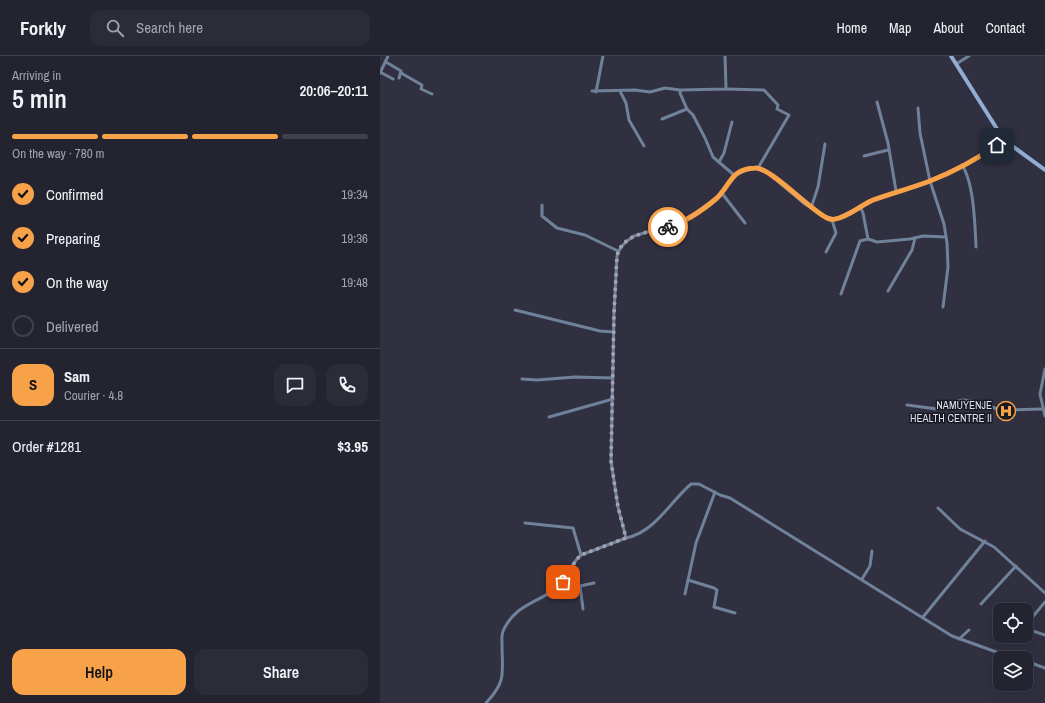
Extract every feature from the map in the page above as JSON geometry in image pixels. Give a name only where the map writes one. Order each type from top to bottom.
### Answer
[{"type":"street","points":[[388,56],[380,73],[393,79]]},
{"type":"street","points":[[596,92],[602,56]]},
{"type":"street","points":[[725,56],[726,89]]},
{"type":"street","points":[[951,56],[1004,140],[1045,170]]},
{"type":"street","points":[[956,64],[969,56]]},
{"type":"street","points":[[386,62],[398,68],[401,73],[422,85],[421,89],[432,94]]},
{"type":"street","points":[[399,78],[401,73]]},
{"type":"street","points":[[592,91],[635,90],[650,92],[665,88],[680,90],[764,90],[778,105],[778,109],[789,115],[758,168]]},
{"type":"street","points":[[680,90],[687,110],[693,115],[713,157],[734,175]]},
{"type":"street","points":[[620,91],[626,104],[629,120],[644,146]]},
{"type":"street","points":[[877,102],[896,191]]},
{"type":"street","points":[[918,108],[920,133],[930,181],[944,224],[946,237],[948,267],[943,307]]},
{"type":"street","points":[[662,119],[687,110]]},
{"type":"street","points":[[719,162],[724,153],[732,122]]},
{"type":"street","points":[[832,220],[896,191],[930,181],[962,165],[1004,140]]},
{"type":"street","points":[[811,208],[818,187],[825,144]]},
{"type":"street","points":[[864,156],[888,150]]},
{"type":"street","points":[[962,165],[967,175],[973,204],[976,247]]},
{"type":"street","points":[[626,538],[618,507],[611,461],[615,282],[618,251],[634,236],[684,221],[713,201],[734,175],[758,168],[767,172],[811,208],[832,220],[836,233],[826,252]]},
{"type":"street","points":[[721,192],[744,223]]},
{"type":"street","points":[[542,205],[541,213],[543,218],[557,228],[585,235],[618,251]]},
{"type":"street","points":[[860,206],[863,213],[868,239]]},
{"type":"street","points":[[841,294],[860,241],[868,239],[877,242],[923,236],[946,237]]},
{"type":"street","points":[[888,291],[912,250],[915,238]]},
{"type":"street","points":[[515,310],[600,331],[614,332]]},
{"type":"street","points":[[1045,369],[1040,394],[1042,409],[1045,416]]},
{"type":"street","points":[[522,379],[537,380],[575,377],[613,378]]},
{"type":"street","points":[[549,417],[613,399]]},
{"type":"street","points":[[907,406],[937,408],[952,402],[963,400],[972,401],[1001,410],[1042,409]]},
{"type":"street","points":[[486,703],[498,690],[502,679],[503,630],[515,615],[529,603],[546,596],[563,582],[576,560],[581,555],[638,534],[653,523],[690,484],[699,484],[730,498],[959,639],[993,651]]},
{"type":"street","points":[[685,594],[696,543],[715,492]]},
{"type":"street","points":[[938,508],[960,529],[985,541],[1016,566],[1045,593]]},
{"type":"street","points":[[525,523],[572,528],[581,555]]},
{"type":"street","points":[[923,617],[985,541]]},
{"type":"street","points":[[862,579],[870,566],[872,551]]},
{"type":"street","points":[[981,604],[1016,566]]},
{"type":"street","points":[[688,580],[717,590],[714,607],[735,613]]},
{"type":"street","points":[[563,582],[580,586],[594,582]]},
{"type":"street","points":[[580,586],[583,609]]},
{"type":"street","points":[[1033,617],[1045,602]]},
{"type":"street","points":[[959,639],[969,630]]},
{"type":"street","points":[[1033,631],[1045,635]]},
{"type":"street","points":[[1033,664],[1045,668]]},
{"type":"way so far","points":[[563,582],[576,560],[581,555],[626,538],[618,507],[611,461],[614,313],[617,256],[618,251],[634,236],[668,227]]},
{"type":"place","name":"NAMUYENJE HEALTH CENTRE II","points":[[1006,411]]},
{"type":"route","points":[[668,227],[684,221],[718,197],[734,175],[754,168],[767,172],[805,204],[832,220],[839,218],[871,201],[896,191],[930,181],[974,159],[997,145]]}]
